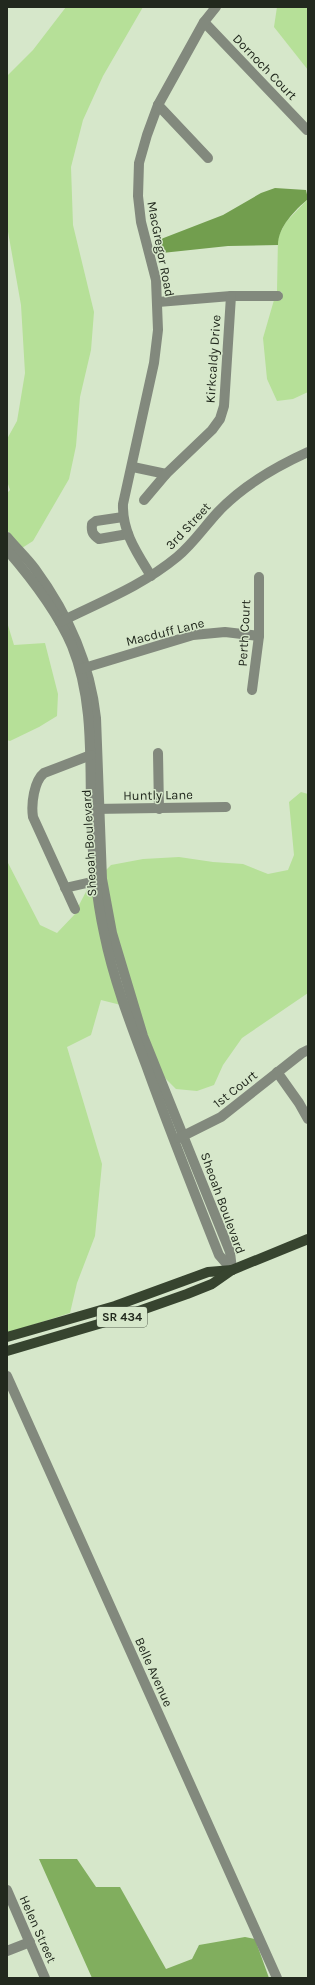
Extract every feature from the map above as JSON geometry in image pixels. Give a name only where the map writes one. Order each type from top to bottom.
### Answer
[{"type":"main road","name":"SR 434","points":[[7,1351],[164,1303],[212,1284],[232,1270],[308,1239]]},
{"type":"main road","name":"SR 434","points":[[7,1337],[115,1306],[208,1272],[232,1270]]},
{"type":"street","name":"MacGregor Road","points":[[151,576],[128,534],[123,517],[123,504],[154,363],[158,330],[156,280],[141,222],[138,196],[139,163],[146,135],[158,105],[204,22],[216,7]]},
{"type":"street","name":"Dornoch Court","points":[[204,22],[307,130]]},
{"type":"street","points":[[158,105],[208,158]]},
{"type":"street","points":[[158,302],[231,296],[278,296]]},
{"type":"street","name":"Kirkcaldy Drive","points":[[144,500],[166,474],[212,430],[220,419],[224,406],[231,296]]},
{"type":"street","name":"3rd Street","points":[[63,620],[151,576],[178,557],[195,540],[218,512],[237,494],[260,477],[308,452]]},
{"type":"street","points":[[132,467],[166,474]]},
{"type":"street","points":[[123,517],[96,521],[92,524],[91,530],[94,536],[100,539],[128,534]]},
{"type":"street","name":"Sheoah Boulevard","points":[[7,537],[35,569],[63,620],[72,646],[94,694],[96,718],[96,809],[99,880],[104,934],[135,1037],[173,1140],[219,1255],[232,1270]]},
{"type":"street","name":"Sheoah Boulevard","points":[[7,550],[63,620]]},
{"type":"street","name":"Perth Court","points":[[252,690],[259,636],[259,577]]},
{"type":"street","name":"Macduff Lane","points":[[83,668],[193,635],[225,632],[259,636]]},
{"type":"street","name":"Sheoah Boulevard","points":[[83,668],[96,809]]},
{"type":"street","points":[[158,753],[159,809]]},
{"type":"street","points":[[75,909],[33,817],[32,811],[38,782],[44,773],[90,755]]},
{"type":"street","name":"Huntly Lane","points":[[96,809],[226,807]]},
{"type":"street","points":[[65,888],[99,880]]},
{"type":"street","name":"Sheoah Boulevard","points":[[99,880],[112,933],[138,1023],[230,1252],[232,1270]]},
{"type":"street","name":"1st Court","points":[[173,1140],[221,1117],[308,1050]]},
{"type":"street","points":[[278,1072],[308,1119]]},
{"type":"street","name":"Belle Avenue","points":[[7,1376],[277,1978]]},
{"type":"street","name":"Helen Street","points":[[7,1890],[45,1978]]},
{"type":"street","points":[[7,1951],[30,1942]]},
{"type":"shaded area","points":[[66,7],[143,7],[103,76],[83,120],[71,167],[73,225],[94,312],[91,350],[80,397],[76,446],[69,479],[33,541],[22,548],[7,530],[7,493],[10,490],[7,481],[7,439],[17,421],[25,373],[21,305],[7,226],[7,76],[33,50]]},
{"type":"shaded area","points":[[277,7],[308,7],[308,70],[274,27]]},
{"type":"shaded area","points":[[275,188],[306,190],[308,199],[298,208],[284,225],[278,245],[228,246],[162,253],[161,239],[223,215],[261,193]]},
{"type":"shaded area","points":[[308,199],[308,392],[293,399],[277,401],[267,379],[263,338],[274,300],[282,300],[282,292],[277,291],[278,237],[286,222]]},
{"type":"shaded area","points":[[7,622],[14,645],[45,643],[58,694],[57,716],[39,727],[10,741],[7,740]]},
{"type":"shaded area","points":[[301,792],[308,794],[308,993],[242,1038],[223,1065],[214,1085],[197,1091],[176,1089],[164,1077],[147,1035],[115,933],[107,890],[106,870],[111,865],[143,859],[179,857],[213,862],[243,864],[268,874],[288,870],[294,855],[289,802]]},
{"type":"shaded area","points":[[7,861],[40,925],[57,933],[75,914],[80,911],[78,907],[89,886],[92,885],[121,1005],[101,1000],[91,1035],[67,1047],[102,1164],[95,1236],[77,1283],[70,1313],[7,1333]]},
{"type":"shaded area","points":[[39,1859],[77,1859],[96,1887],[120,1887],[166,1969],[192,1959],[199,1945],[245,1937],[255,1939],[269,1978],[92,1978]]}]
